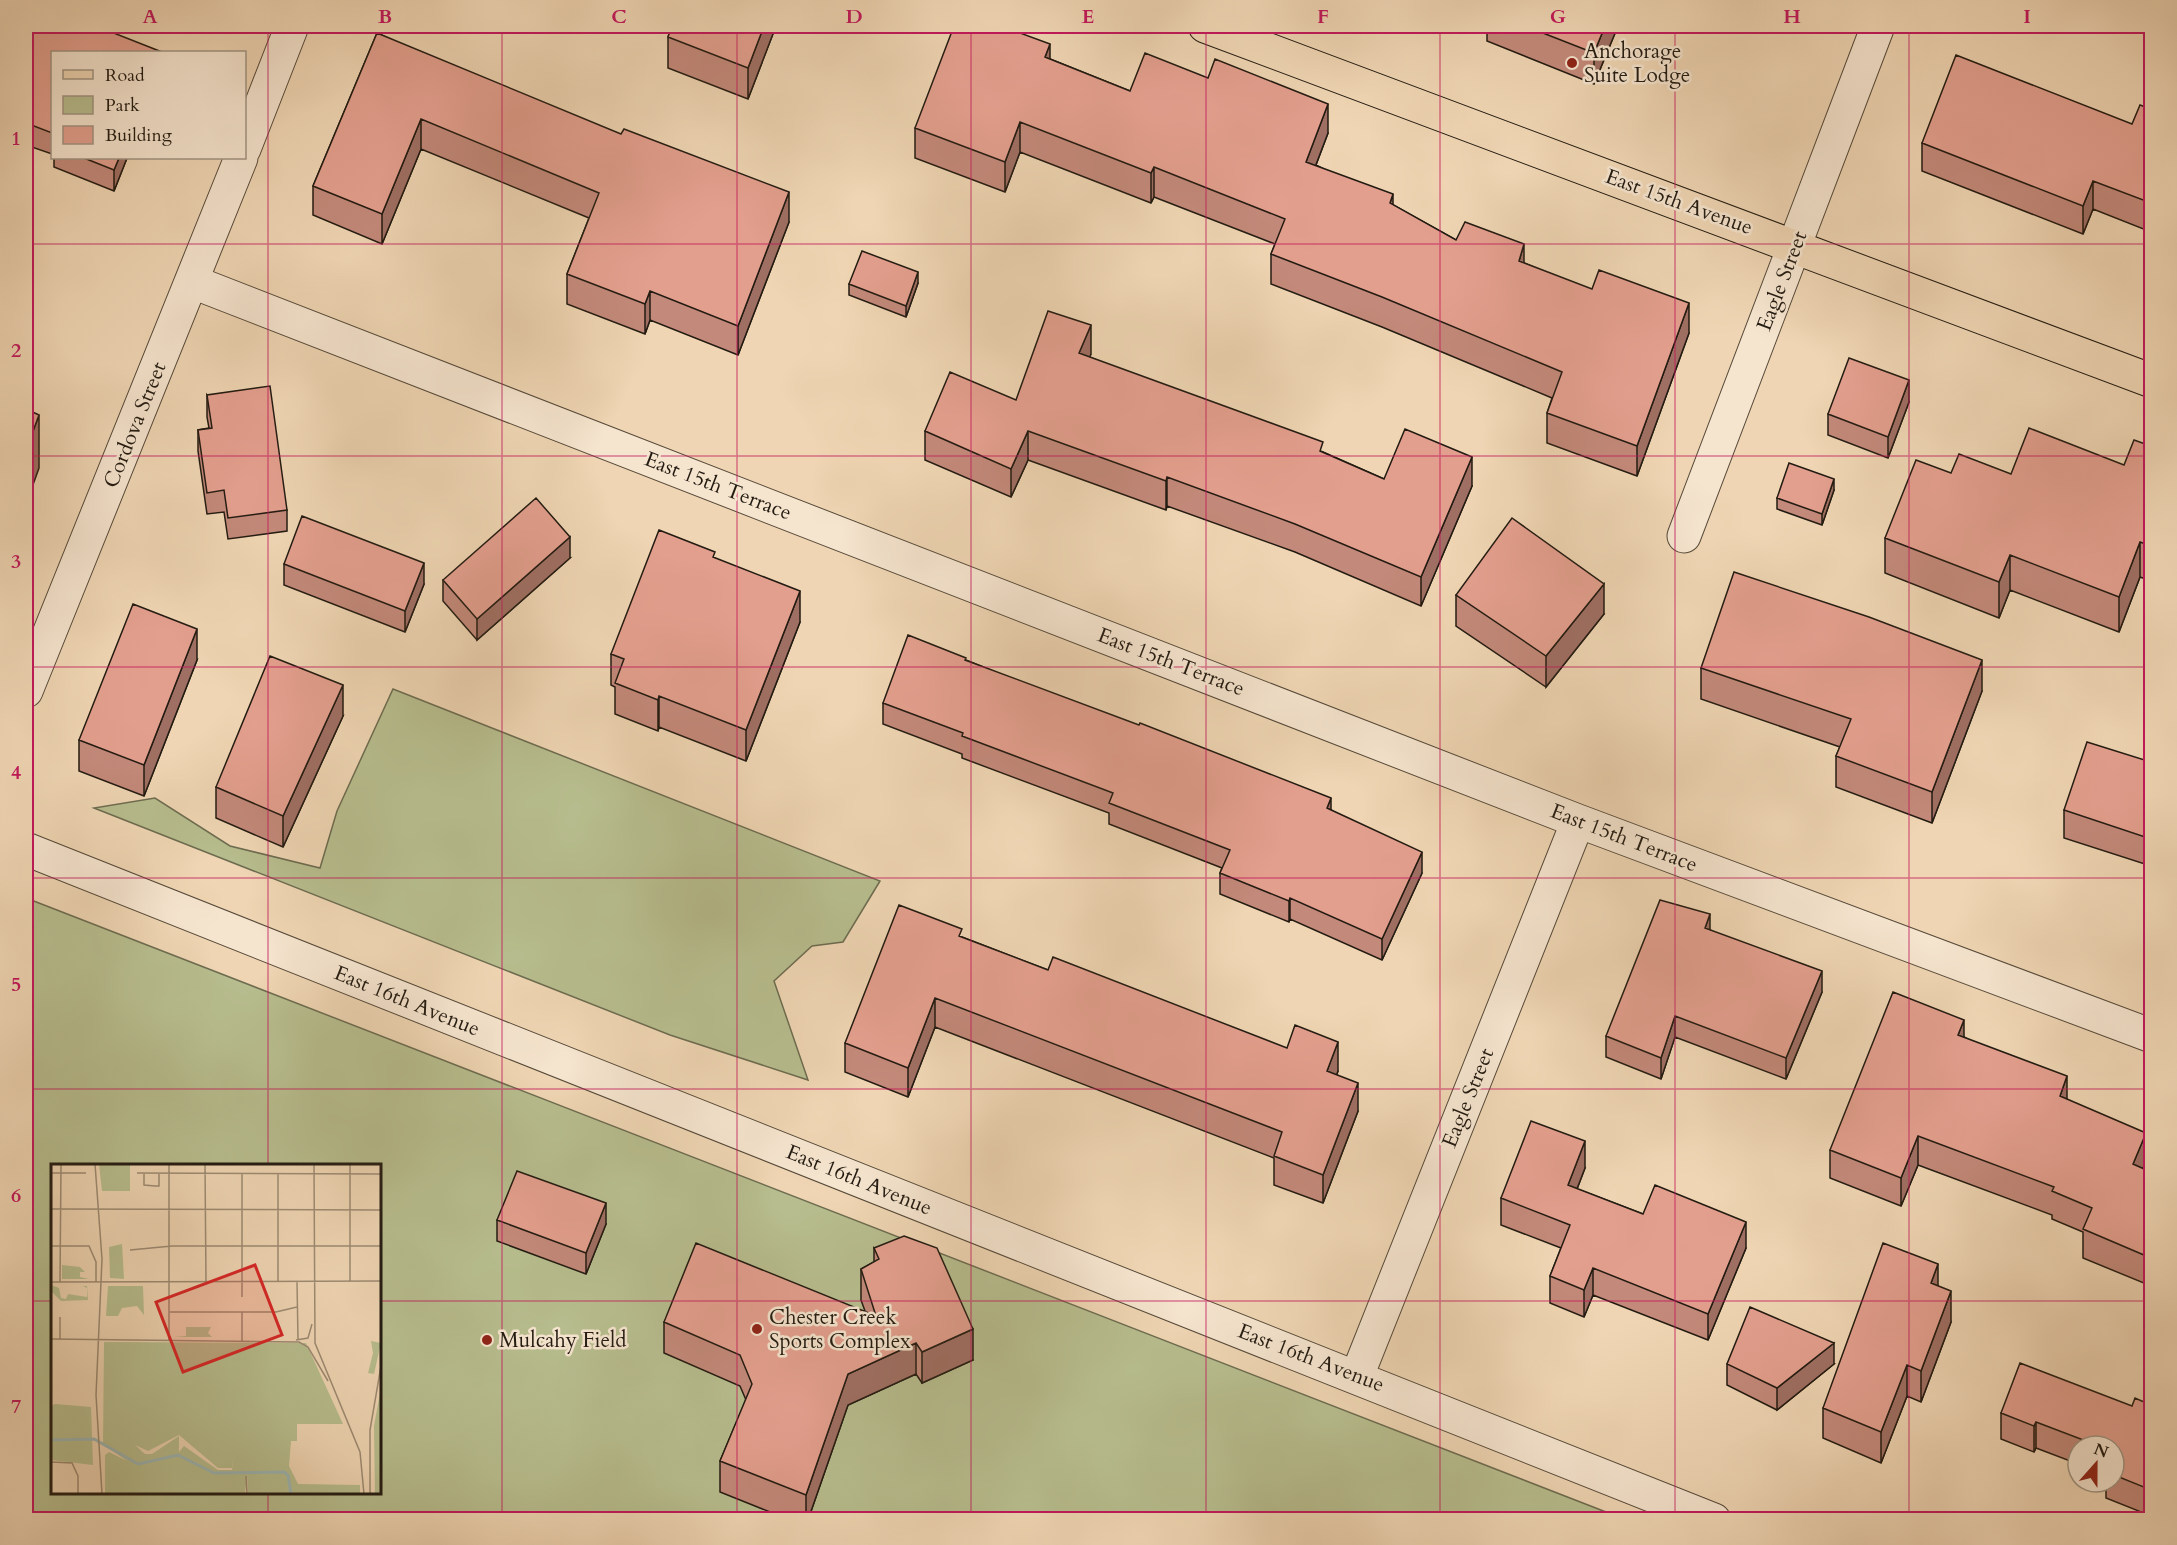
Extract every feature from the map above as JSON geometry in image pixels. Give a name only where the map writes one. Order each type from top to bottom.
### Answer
[{"type":"main road","name":"East 15th Avenue","points":[[1205,26],[1795,245],[2151,381]]},
{"type":"street","points":[[246,144],[292,26]]},
{"type":"street","name":"Eagle Street","points":[[1684,536],[1878,26]]},
{"type":"street","name":"Cordova Street","points":[[26,692],[241,159]]},
{"type":"street","name":"East 15th Terrace","points":[[193,282],[1578,821],[2151,1036]]},
{"type":"street","name":"Eagle Street","points":[[1357,1376],[1578,821]]},
{"type":"street","name":"East 16th Avenue","points":[[26,849],[1703,1515],[1736,1520]]},
{"type":"green space","points":[[393,689],[880,881],[843,942],[812,946],[774,981],[808,1080],[670,1035],[94,808],[155,798],[230,846],[320,868],[337,811]]},
{"type":"green space","name":"Chester Creek Sports Complex","points":[[26,898],[1624,1519],[26,1520]]},
{"type":"building","points":[[26,26],[96,26],[159,51],[51,51],[51,133],[26,123]]},
{"type":"building","points":[[672,26],[764,26],[748,68],[668,37]]},
{"type":"building","points":[[954,26],[1001,26],[1050,44],[1045,57],[1130,91],[1145,53],[1208,78],[1215,59],[1328,104],[1306,162],[1393,194],[1390,203],[1456,240],[1465,222],[1524,244],[1519,261],[1592,289],[1599,270],[1689,303],[1637,446],[1547,413],[1562,372],[1382,297],[1271,254],[1285,219],[1154,167],[1151,173],[1020,122],[1005,162],[915,128]]},
{"type":"building","points":[[1525,26],[1605,26],[1594,53]]},
{"type":"building","points":[[377,33],[621,134],[624,129],[789,192],[738,326],[650,291],[645,304],[567,274],[599,193],[421,119],[382,214],[313,186]]},
{"type":"building","points":[[1956,55],[2132,124],[2140,105],[2151,109],[2151,203],[2093,181],[2083,206],[1922,143]]},
{"type":"building","points":[[86,159],[119,159],[114,170]]},
{"type":"building","points":[[862,251],[918,272],[906,306],[849,284]]},
{"type":"building","points":[[1048,311],[1091,325],[1079,353],[1323,442],[1320,451],[1384,479],[1405,429],[1472,457],[1421,577],[1295,524],[1167,477],[1166,481],[1028,431],[1011,469],[925,431],[950,372],[1016,400]]},
{"type":"building","points":[[1849,358],[1909,380],[1888,437],[1828,414]]},
{"type":"building","points":[[270,386],[287,510],[228,518],[224,490],[207,493],[198,430],[212,428],[207,395]]},
{"type":"building","points":[[26,409],[39,415],[26,450]]},
{"type":"building","points":[[2029,428],[2124,465],[2134,440],[2151,446],[2151,546],[2140,542],[2119,597],[2010,555],[1999,582],[1885,538],[1916,460],[1951,473],[1959,454],[2011,474]]},
{"type":"building","points":[[1789,463],[1834,479],[1822,514],[1777,498]]},
{"type":"building","points":[[536,498],[570,537],[477,619],[443,580]]},
{"type":"building","points":[[302,516],[424,563],[405,611],[284,564]]},
{"type":"building","points":[[1512,518],[1604,584],[1546,656],[1456,595]]},
{"type":"building","points":[[659,530],[715,552],[713,557],[800,591],[746,730],[659,696],[658,700],[615,683],[624,659],[611,654]]},
{"type":"building","points":[[1734,572],[1869,617],[1982,660],[1932,792],[1836,756],[1851,719],[1701,668]]},
{"type":"building","points":[[133,604],[197,629],[144,765],[79,740]]},
{"type":"building","points":[[908,635],[966,658],[965,660],[1139,725],[1140,723],[1331,798],[1327,808],[1422,852],[1382,939],[1290,898],[1289,901],[1220,873],[1230,850],[1109,803],[1113,793],[962,736],[963,733],[883,703]]},
{"type":"building","points":[[270,656],[343,685],[283,816],[216,787]]},
{"type":"building","points":[[2087,742],[2151,762],[2151,839],[2064,810]]},
{"type":"building","points":[[1660,900],[1710,914],[1705,928],[1822,971],[1786,1058],[1675,1016],[1661,1058],[1606,1036]]},
{"type":"building","points":[[899,905],[962,929],[959,936],[1048,970],[1053,957],[1287,1048],[1295,1025],[1338,1042],[1327,1071],[1358,1083],[1323,1175],[1274,1156],[1282,1132],[935,998],[908,1068],[845,1043]]},
{"type":"building","points":[[1893,992],[1964,1020],[1958,1035],[2067,1076],[2060,1096],[2146,1133],[2133,1164],[2151,1172],[2151,1258],[2083,1229],[2092,1208],[2052,1191],[2054,1187],[1918,1136],[1901,1178],[1830,1150]]},
{"type":"building","points":[[1531,1121],[1585,1141],[1568,1185],[1643,1214],[1655,1185],[1746,1222],[1708,1314],[1593,1268],[1584,1290],[1550,1276],[1570,1225],[1501,1198]]},
{"type":"building","points":[[517,1171],[606,1203],[586,1253],[497,1220]]},
{"type":"building","points":[[904,1236],[937,1248],[973,1329],[922,1352],[916,1343],[848,1374],[806,1495],[720,1461],[752,1384],[740,1355],[664,1322],[696,1243],[876,1316],[861,1269],[879,1259],[874,1248]]},
{"type":"building","points":[[1883,1243],[1938,1264],[1931,1283],[1951,1291],[1921,1371],[1907,1365],[1881,1432],[1823,1408]]},
{"type":"building","points":[[1750,1307],[1834,1343],[1777,1388],[1727,1364]]},
{"type":"building","points":[[2020,1363],[2132,1406],[2135,1398],[2151,1405],[2151,1490],[2126,1480],[2126,1434],[2068,1434],[2036,1422],[2034,1426],[2001,1413]]},
{"type":"place","name":"Anchorage Suite Lodge","points":[[1572,63]]},
{"type":"place","name":"Chester Creek Sports Complex","points":[[757,1329]]},
{"type":"place","name":"Mulcahy Field","points":[[487,1340]]}]
